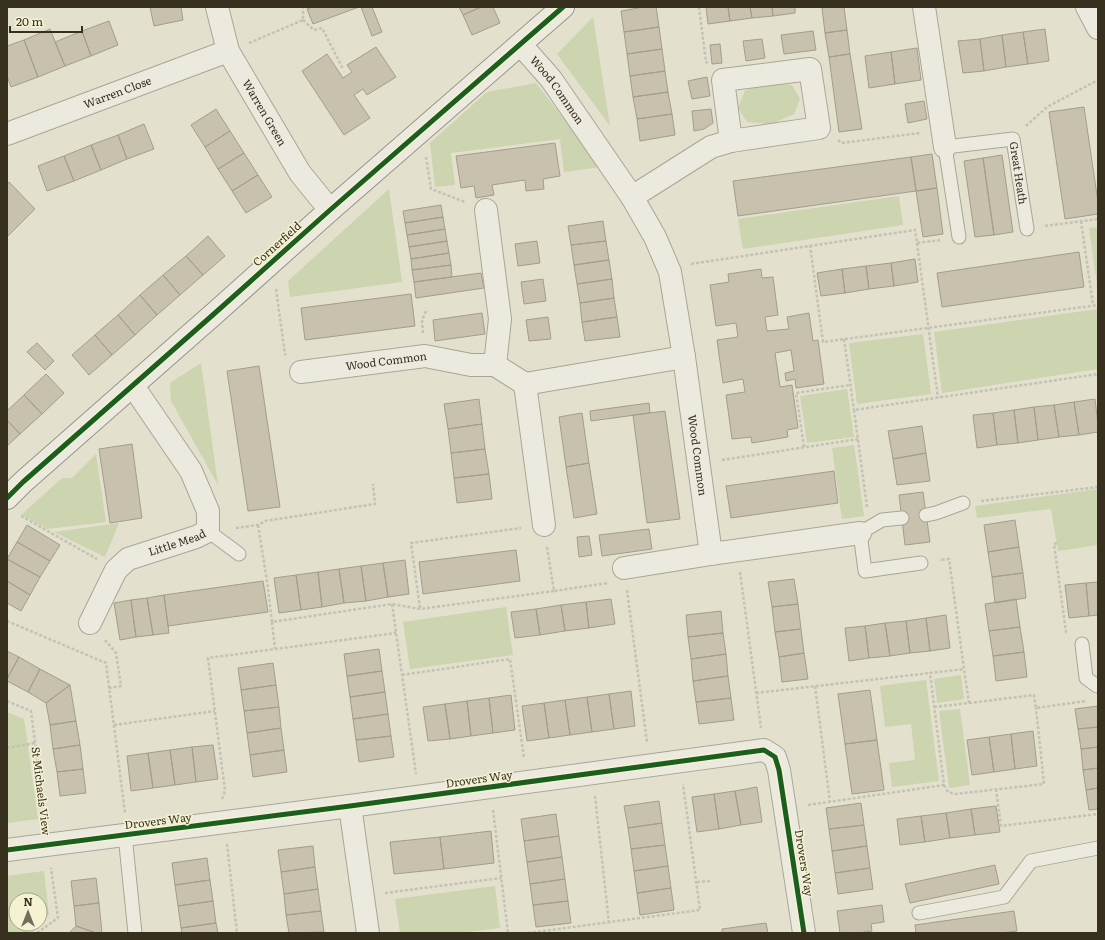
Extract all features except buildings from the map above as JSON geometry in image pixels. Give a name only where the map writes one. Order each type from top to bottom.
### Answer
[{"type":"street","name":"Warren Green","points":[[217,7],[228,51],[300,173],[330,210]]},
{"type":"street","name":"Cornerfield","points":[[7,498],[23,482],[330,210],[563,7]]},
{"type":"street","points":[[924,7],[944,138]]},
{"type":"street","points":[[1087,7],[1098,28]]},
{"type":"street","name":"Wood Common","points":[[521,44],[551,79],[632,197],[655,237],[670,272],[684,357],[711,554]]},
{"type":"street","name":"Warren Close","points":[[7,134],[228,51]]},
{"type":"street","points":[[632,197],[711,146],[731,140],[819,128],[810,68],[723,80],[731,140]]},
{"type":"street","points":[[486,210],[500,319],[495,365],[525,384],[684,357]]},
{"type":"street","name":"Wood Common","points":[[301,372],[425,356],[471,365],[495,365]]},
{"type":"street","points":[[525,384],[544,525]]},
{"type":"street","name":"Little Mead","points":[[90,623],[116,570],[128,559],[196,537],[208,531],[208,511],[191,471],[133,386]]},
{"type":"street","points":[[625,574],[711,554],[865,530]]},
{"type":"street","name":"Drovers Way","points":[[7,850],[527,783],[764,750],[775,757],[779,770],[804,933]]},
{"type":"street","points":[[350,806],[368,933]]},
{"type":"lane","name":"Great Heath","points":[[944,138],[1013,138],[1027,229]]},
{"type":"lane","points":[[944,138],[959,237]]},
{"type":"lane","points":[[926,515],[963,503]]},
{"type":"lane","points":[[902,518],[882,520],[865,530],[865,571],[921,563]]},
{"type":"lane","points":[[208,531],[239,554]]},
{"type":"lane","points":[[1082,644],[1086,678],[1097,686]]},
{"type":"lane","points":[[125,835],[135,933]]},
{"type":"lane","points":[[919,913],[1004,897],[1030,861],[1098,848]]},
{"type":"path","points":[[303,7],[303,20],[314,30],[322,28],[343,68]]},
{"type":"path","points":[[699,7],[706,62],[723,80]]},
{"type":"path","points":[[228,51],[303,20]]},
{"type":"path","points":[[1013,138],[1047,107],[1098,80]]},
{"type":"path","points":[[819,128],[842,143],[944,138]]},
{"type":"path","points":[[411,139],[425,150],[431,189],[486,210]]},
{"type":"path","points":[[1027,229],[1098,219]]},
{"type":"path","points":[[1081,221],[1093,305]]},
{"type":"path","points":[[670,272],[692,263],[915,230],[938,398]]},
{"type":"path","points":[[917,243],[959,237]]},
{"type":"path","points":[[810,245],[822,342],[1098,305]]},
{"type":"path","points":[[258,274],[276,288],[285,354],[301,372]]},
{"type":"path","points":[[844,339],[858,439],[865,530]]},
{"type":"path","points":[[854,410],[1098,374]]},
{"type":"path","points":[[804,447],[796,393],[850,385]]},
{"type":"path","points":[[698,463],[858,439]]},
{"type":"path","points":[[208,531],[258,525],[265,521],[375,504],[373,484]]},
{"type":"path","points":[[963,503],[1098,487]]},
{"type":"path","points":[[21,516],[116,570]]},
{"type":"path","points":[[258,525],[267,581],[275,649]]},
{"type":"path","points":[[420,609],[411,543],[544,525],[554,591]]},
{"type":"path","points":[[1057,543],[1054,544],[1066,632],[1082,644]]},
{"type":"path","points":[[737,550],[764,750]]},
{"type":"path","points":[[921,563],[949,559],[969,703]]},
{"type":"path","points":[[272,622],[392,604],[420,609],[554,591],[625,574],[650,766]]},
{"type":"path","points":[[392,604],[419,797]]},
{"type":"path","points":[[7,621],[106,663],[125,810],[125,835]]},
{"type":"path","points":[[90,623],[116,653],[121,686],[109,688]]},
{"type":"path","points":[[237,933],[222,798],[225,791],[208,658],[396,633]]},
{"type":"path","points":[[402,675],[510,659],[527,783]]},
{"type":"path","points":[[756,693],[964,669]]},
{"type":"path","points":[[930,673],[934,707],[944,785],[948,792],[955,794],[1044,784],[1034,695],[934,707]]},
{"type":"path","points":[[815,686],[830,802]]},
{"type":"path","points":[[1036,708],[1087,701],[1097,686]]},
{"type":"path","points":[[114,725],[215,711]]},
{"type":"path","points":[[7,748],[35,743]]},
{"type":"path","points":[[528,933],[700,910],[680,762]]},
{"type":"path","points":[[592,774],[609,923]]},
{"type":"path","points":[[785,809],[944,785]]},
{"type":"path","points":[[490,787],[508,933]]},
{"type":"path","points":[[996,789],[1002,826],[1098,814]]},
{"type":"path","points":[[363,896],[501,878]]},
{"type":"path","points":[[696,882],[710,881]]},
{"type":"green space","points":[[593,17],[610,126],[557,54]]},
{"type":"green space","points":[[536,83],[601,167],[564,172],[560,139],[451,153],[455,185],[435,187],[430,143],[487,92]]},
{"type":"green space","points":[[766,83],[792,85],[800,99],[794,114],[772,124],[747,122],[738,108],[745,91]]},
{"type":"green space","points":[[389,189],[402,282],[290,297],[288,281]]},
{"type":"green space","points":[[899,196],[903,225],[743,249],[738,219]]},
{"type":"green space","points":[[1098,227],[1098,291],[1089,228]]},
{"type":"green space","points":[[1098,309],[1098,369],[942,393],[934,332]]},
{"type":"green space","points":[[923,334],[931,394],[857,404],[849,343]]},
{"type":"green space","points":[[201,363],[218,485],[171,401],[170,383]]},
{"type":"green space","points":[[847,389],[854,437],[807,443],[800,396]]},
{"type":"green space","points":[[854,445],[864,516],[842,519],[832,448]]},
{"type":"green space","points":[[96,454],[106,522],[47,529],[21,515],[62,478],[72,478]]},
{"type":"green space","points":[[1098,489],[1098,545],[1058,551],[1051,509],[977,518],[975,506]]},
{"type":"green space","points":[[119,523],[105,557],[54,532]]},
{"type":"green space","points":[[506,607],[513,655],[410,669],[403,622]]},
{"type":"green space","points":[[961,675],[964,699],[937,703],[934,679]]},
{"type":"green space","points":[[926,680],[939,781],[892,787],[889,763],[915,760],[911,724],[885,727],[880,686]]},
{"type":"green space","points":[[960,709],[970,785],[949,788],[939,711]]},
{"type":"green space","points":[[7,712],[24,719],[38,819],[7,823]]},
{"type":"green space","points":[[44,871],[46,892],[8,892],[8,932],[25,932],[24,933],[7,933],[7,876]]},
{"type":"green space","points":[[495,886],[500,928],[460,933],[400,933],[395,899]]},
{"type":"cycle path","points":[[7,498],[23,482],[330,210],[563,7]]},
{"type":"cycle path","points":[[7,850],[350,806],[764,750],[775,757],[779,770],[804,933]]}]
